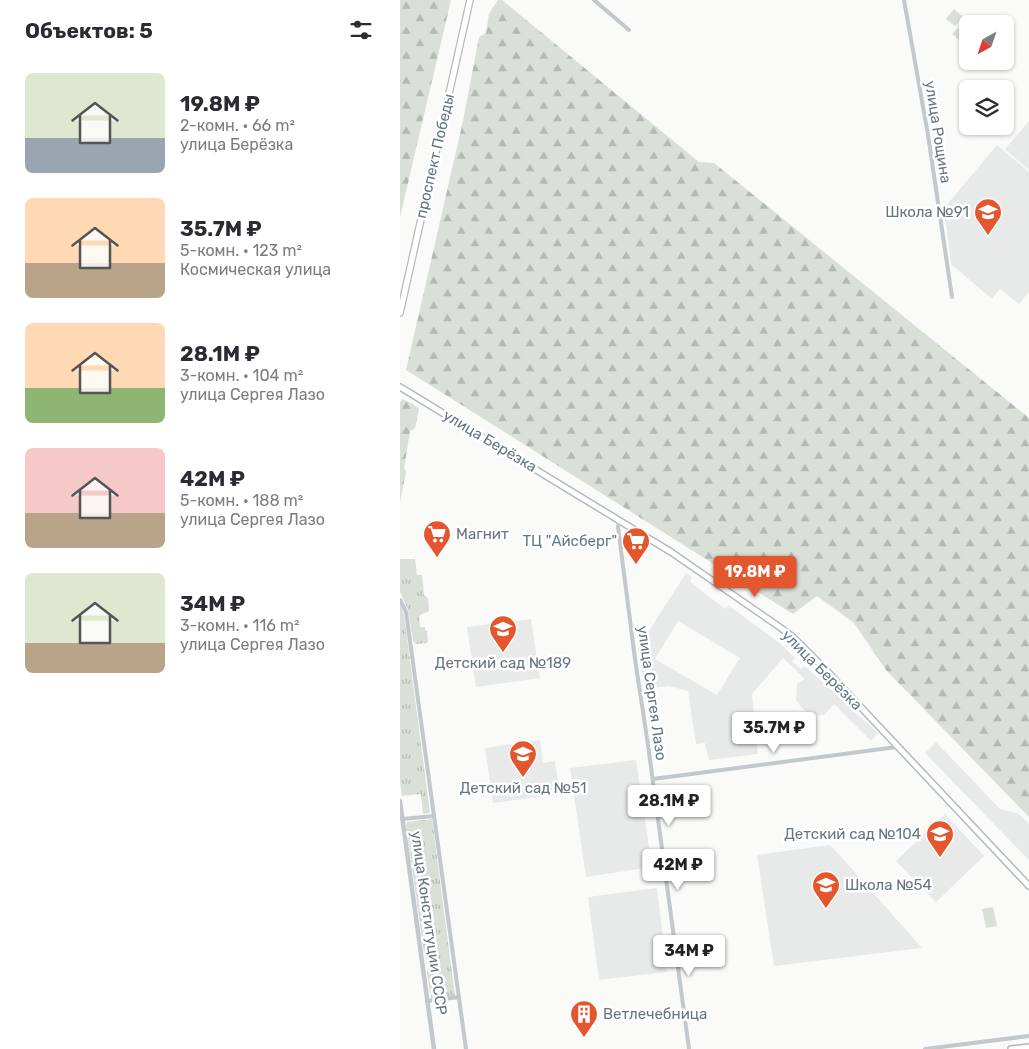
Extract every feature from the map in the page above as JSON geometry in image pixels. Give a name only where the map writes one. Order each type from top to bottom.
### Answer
[{"type":"main road","name":"проспект Победы","points":[[400,313],[401,293],[470,0]]},
{"type":"main road","name":"улица Берёзка","points":[[400,387],[619,520],[720,586],[794,638],[1029,886]]},
{"type":"main road","points":[[400,394],[412,394]]},
{"type":"main road","points":[[1011,1049],[1029,1047]]},
{"type":"street","points":[[594,0],[629,30]]},
{"type":"street","name":"улица Рощина","points":[[904,0],[929,139],[952,297]]},
{"type":"street","name":"улица Сергея Лазо","points":[[619,520],[618,527],[628,607],[689,1049]]},
{"type":"street","points":[[400,600],[406,612],[466,1049]]},
{"type":"street","points":[[653,779],[897,747]]},
{"type":"street","name":"улица Конституции СССР","points":[[400,801],[434,1049]]},
{"type":"street","points":[[402,819],[434,816]]},
{"type":"street","points":[[428,1002],[458,997]]},
{"type":"street","points":[[925,1049],[1029,1036]]},
{"type":"shaded area","points":[[1029,121],[1029,170],[1005,149]]},
{"type":"shaded area","name":"Школа №91","points":[[997,145],[1029,172],[1029,292],[1019,304],[1000,289],[992,299],[951,264],[944,208]]},
{"type":"shaded area","points":[[686,573],[692,577],[690,582],[725,609],[728,605],[782,645],[795,658],[792,662],[801,669],[804,666],[878,733],[871,741],[834,704],[824,715],[810,715],[796,700],[797,684],[805,679],[783,658],[752,694],[758,754],[709,760],[705,743],[696,744],[688,691],[669,686],[645,689],[638,648]],"holes":[[[678,621],[740,658],[717,695],[655,659]]]},
{"type":"shaded area","name":"Детский сад №189","points":[[531,619],[540,678],[476,687],[467,627]]},
{"type":"shaded area","name":"Детский сад №51","points":[[540,740],[543,763],[555,761],[560,794],[493,803],[485,748]]},
{"type":"shaded area","points":[[936,742],[1000,809],[1019,814],[1029,824],[1029,860],[925,753]]},
{"type":"shaded area","points":[[636,760],[652,867],[586,877],[570,768]]},
{"type":"shaded area","name":"Детский сад №104","points":[[945,814],[984,856],[936,902],[896,861]]},
{"type":"shaded area","name":"Школа №54","points":[[830,845],[922,948],[774,966],[757,855]]},
{"type":"shaded area","points":[[657,888],[667,972],[599,980],[588,897]]},
{"type":"green space","points":[[400,0],[451,0],[400,217]]},
{"type":"green space","points":[[498,0],[502,0],[699,162],[714,163],[1029,418],[1029,817],[886,670],[854,623],[817,596],[793,614],[406,370],[463,121],[479,37],[486,33],[489,14]]},
{"type":"green space","points":[[954,9],[961,15],[959,15],[959,22],[955,26],[946,19]]},
{"type":"green space","points":[[959,29],[959,40],[952,34]]},
{"type":"green space","points":[[402,399],[419,409],[415,428],[410,431],[404,468],[406,472],[400,502],[400,402]]},
{"type":"green space","points":[[400,559],[415,559],[417,575],[422,575],[424,595],[428,598],[429,611],[419,617],[420,627],[425,627],[427,631],[428,643],[416,644],[413,641],[408,610],[400,592]]},
{"type":"green space","points":[[400,604],[404,615],[430,813],[423,814],[421,794],[402,796],[400,782]]},
{"type":"green space","points":[[432,819],[455,996],[431,999],[427,973],[428,963],[424,954],[406,825],[407,822]]},
{"type":"green space","points":[[993,907],[997,926],[986,928],[982,909]]},
{"type":"place","name":"Школа №91","points":[[988,236]]},
{"type":"place","name":"Магнит","points":[[437,558]]},
{"type":"place","name":"ТЦ \"Айсберг\"","points":[[636,565]]},
{"type":"place","name":"Детский сад №189","points":[[503,653]]},
{"type":"place","name":"Детский сад №51","points":[[523,778]]},
{"type":"place","name":"Детский сад №104","points":[[940,858]]},
{"type":"place","name":"Школа №54","points":[[826,909]]},
{"type":"place","name":"Ветлечебница","points":[[584,1038]]}]
